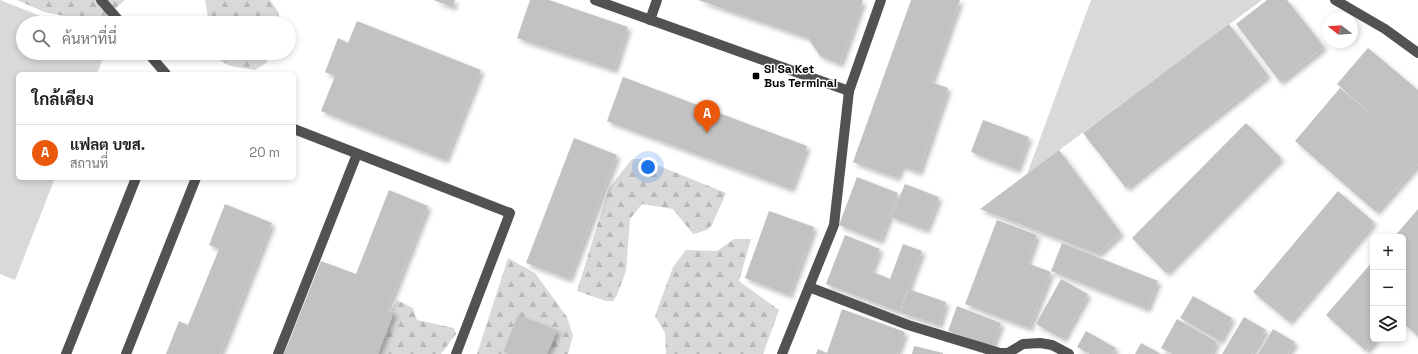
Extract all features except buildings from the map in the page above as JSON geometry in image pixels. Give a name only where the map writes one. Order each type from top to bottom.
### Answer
[{"type":"street","points":[[101,0],[115,16]]},
{"type":"street","points":[[595,0],[849,91]]},
{"type":"street","points":[[650,20],[657,0]]},
{"type":"street","points":[[782,354],[834,225],[849,91],[881,0]]},
{"type":"street","points":[[1335,0],[1385,29],[1418,53]]},
{"type":"street","points":[[154,60],[164,72]]},
{"type":"street","points":[[296,130],[510,213],[456,354]]},
{"type":"street","points":[[278,354],[357,154]]},
{"type":"street","points":[[66,354],[135,180]]},
{"type":"street","points":[[126,354],[195,180]]},
{"type":"street","points":[[809,287],[908,325],[1000,353],[1008,353],[1023,344],[1040,343],[1052,345],[1068,354]]},
{"type":"green space","points":[[0,0],[40,16],[16,16],[16,60],[102,60],[98,72],[16,72],[16,180],[54,180],[15,280],[0,274]]},
{"type":"green space","points":[[17,0],[125,0],[107,16],[64,16],[44,12]]},
{"type":"green space","points":[[205,0],[270,0],[279,13],[278,16],[208,16]]},
{"type":"green space","points":[[1091,0],[1262,0],[1027,174]]},
{"type":"green space","points":[[219,60],[267,60],[266,63],[255,70],[230,66]]},
{"type":"green space","points":[[632,159],[642,159],[726,193],[712,225],[707,230],[693,234],[673,209],[642,204],[630,219],[626,271],[617,295],[613,301],[606,301],[577,291],[609,188]]},
{"type":"green space","points":[[734,239],[751,239],[739,281],[779,310],[763,354],[666,354],[665,333],[655,316],[673,267],[686,250],[717,251]]},
{"type":"green space","points":[[508,258],[535,273],[567,317],[573,336],[568,354],[477,354]]},
{"type":"green space","points":[[397,300],[413,308],[417,320],[454,328],[456,334],[441,354],[370,354]]},
{"type":"place","name":"Si Sa Ket Bus Terminal","points":[[756,76]]},
{"type":"place","name":"แฟลต บขส.","points":[[707,133]]}]
